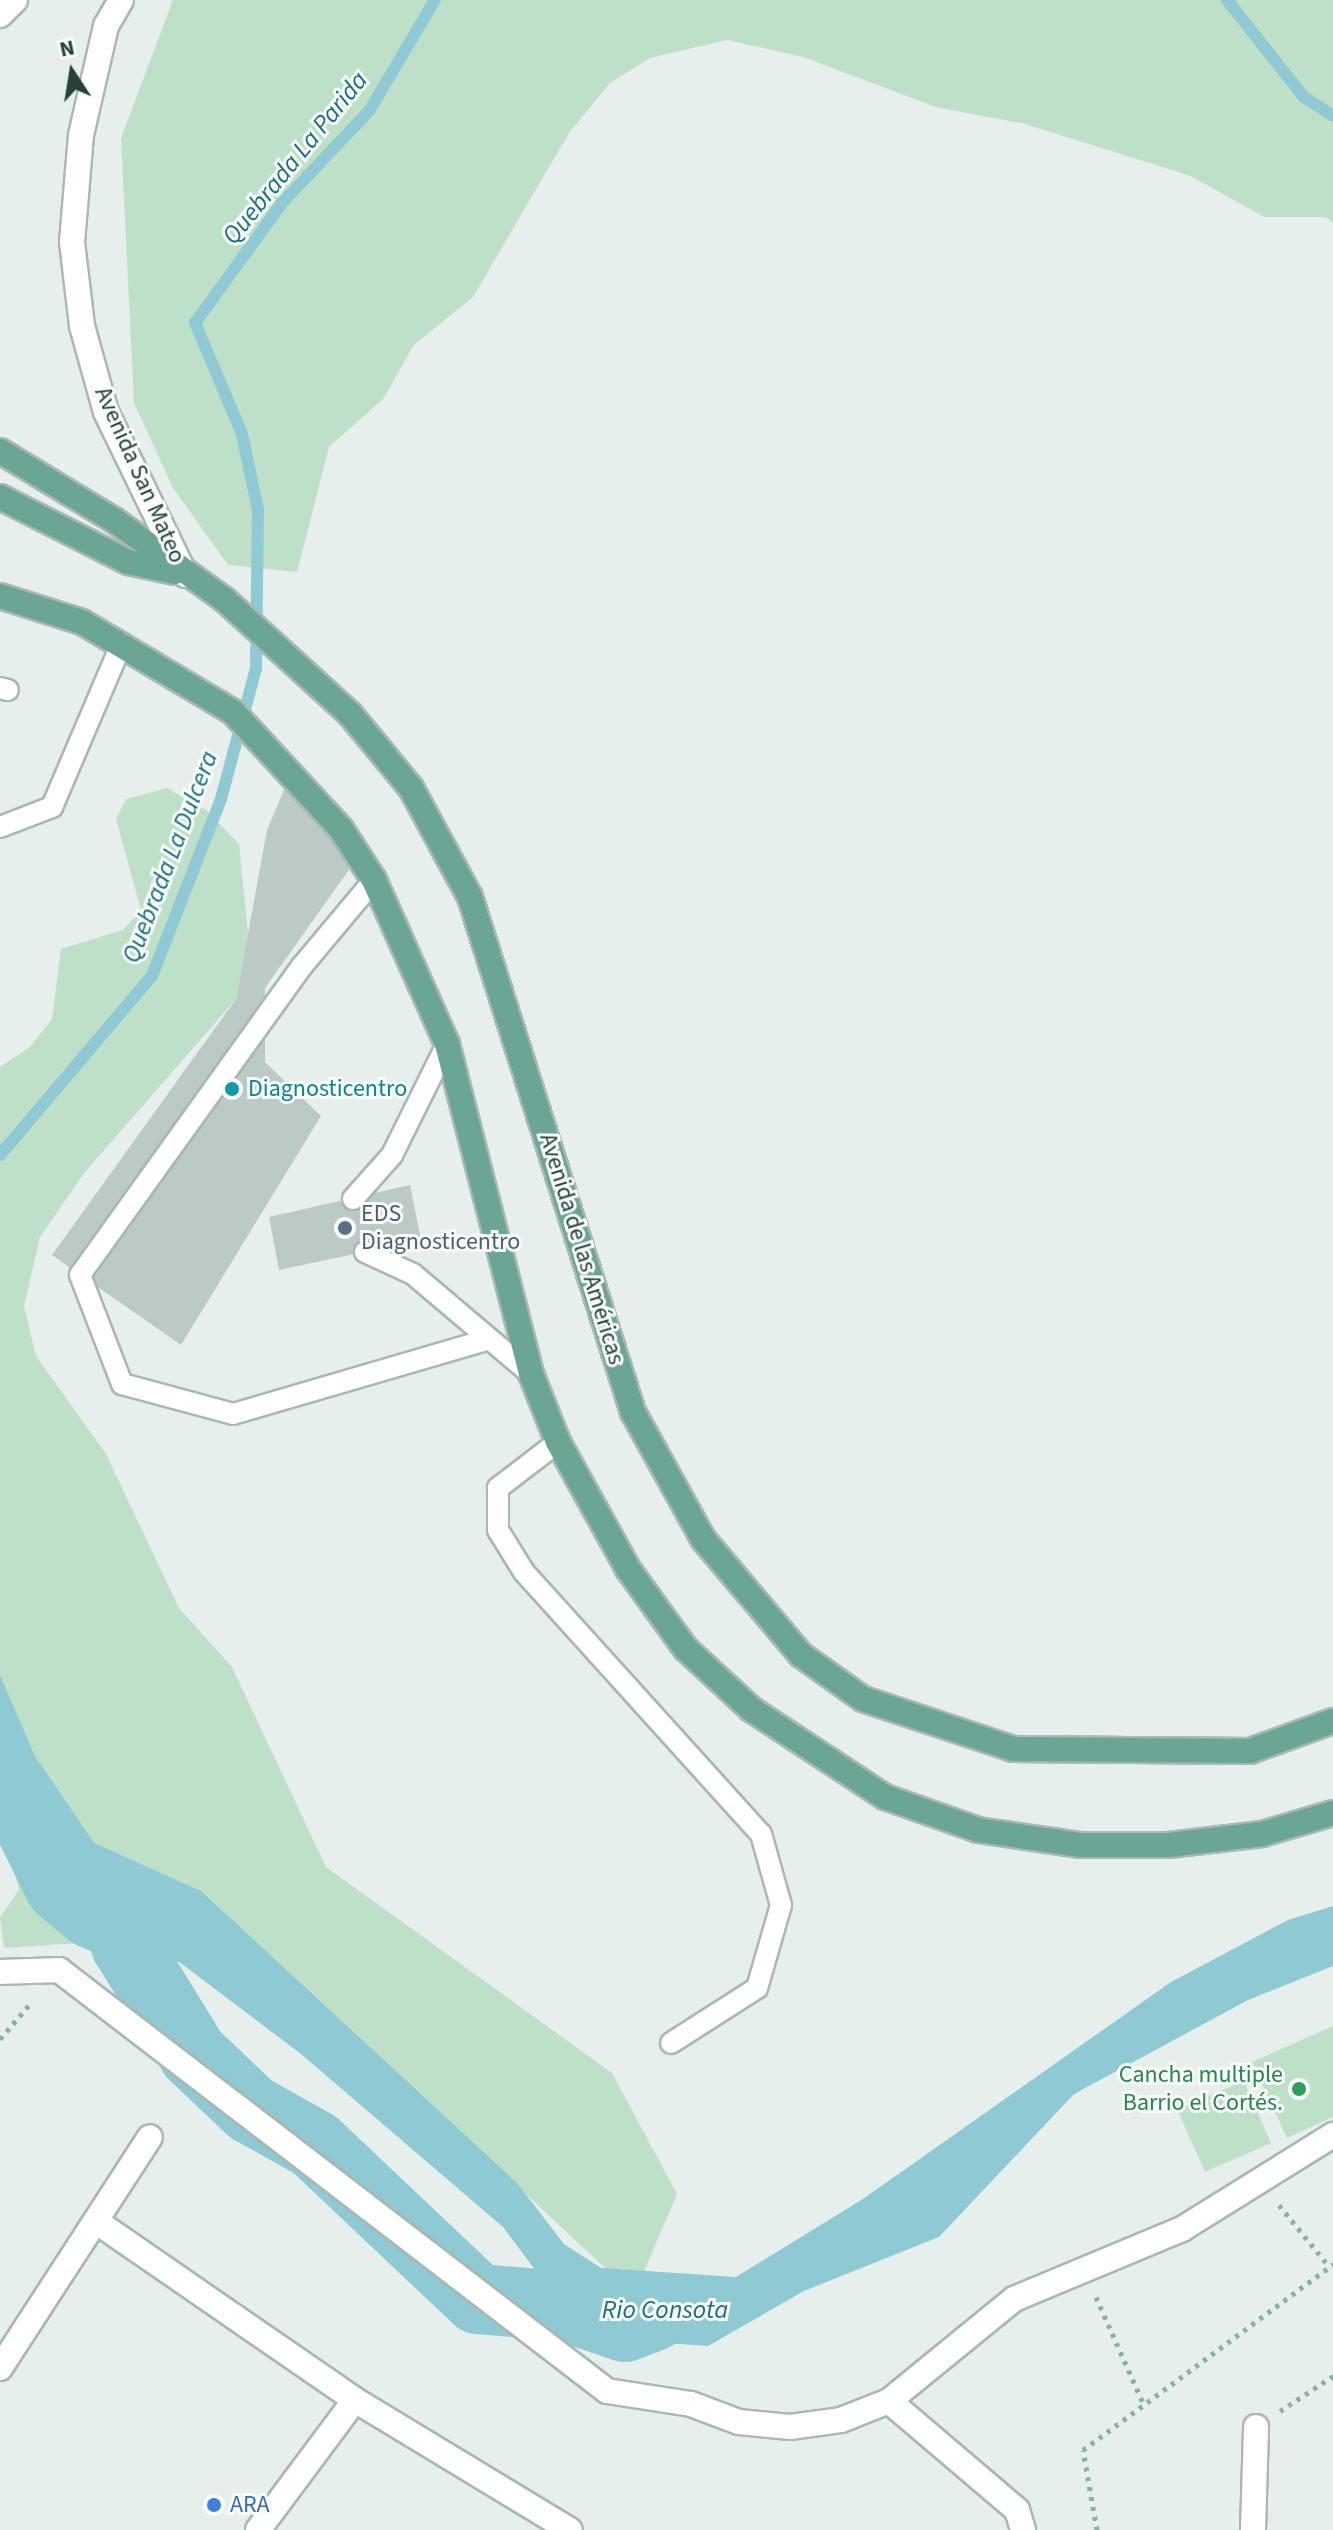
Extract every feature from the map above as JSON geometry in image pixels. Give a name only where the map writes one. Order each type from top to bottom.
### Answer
[{"type":"main road","name":"Avenida de las Américas","points":[[0,451],[114,520],[185,575],[225,600],[350,714],[411,788],[470,897],[633,1412],[703,1539],[801,1655],[863,1699],[1013,1749],[1250,1751],[1333,1721]]},
{"type":"main road","points":[[0,497],[128,562],[185,575]]},
{"type":"main road","points":[[0,596],[122,643],[233,712],[307,785],[374,880],[447,1044],[531,1374],[558,1442],[628,1569],[686,1649],[814,1756],[885,1797],[978,1830],[1081,1845],[1215,1840],[1333,1813]]},
{"type":"street","points":[[0,15],[15,0]]},
{"type":"street","name":"Avenida San Mateo","points":[[121,0],[106,26],[81,135],[74,256],[82,326],[106,412],[185,575]]},
{"type":"street","points":[[0,1972],[59,1970],[607,2391],[790,2427],[841,2420],[889,2401],[1014,2299],[1086,2274],[1182,2229],[1256,2177],[1333,2135]]},
{"type":"street","points":[[0,2368],[150,2137]]},
{"type":"street","points":[[97,2222],[355,2400],[570,2530]]},
{"type":"street","points":[[258,2530],[355,2400]]},
{"type":"street","points":[[889,2401],[1017,2510],[1023,2530]]},
{"type":"street","points":[[1253,2530],[1256,2427]]},
{"type":"lane","points":[[0,827],[52,807],[122,643]]},
{"type":"lane","points":[[374,880],[302,966],[80,1275],[122,1384],[233,1414],[489,1339]]},
{"type":"lane","points":[[353,1199],[392,1155],[447,1044]]},
{"type":"lane","points":[[365,1252],[413,1274],[531,1374]]},
{"type":"lane","points":[[558,1442],[498,1488],[498,1530],[524,1572],[761,1834],[781,1905],[757,1988],[671,2043]]},
{"type":"path","points":[[1097,2530],[1083,2450],[1331,2265],[1256,2177]]},
{"type":"path","points":[[1086,2274],[1143,2403]]},
{"type":"path","points":[[1256,2427],[1333,2376]]},
{"type":"green space","points":[[173,0],[1333,0],[1333,223],[1326,217],[1264,217],[1191,176],[1025,124],[936,107],[803,57],[727,40],[650,58],[610,83],[569,133],[473,297],[414,345],[383,399],[329,447],[297,572],[228,565],[173,488],[134,403],[121,138]]},
{"type":"green space","points":[[167,788],[206,810],[239,844],[248,933],[236,999],[85,1172],[40,1237],[24,1306],[36,1356],[106,1454],[179,1608],[232,1667],[326,1867],[612,2073],[677,2194],[634,2295],[201,1891],[94,1844],[35,1756],[0,1675],[0,1067],[30,1047],[52,1019],[61,949],[123,930],[141,910],[116,819],[126,799]]},
{"type":"green space","points":[[0,1766],[59,1876],[91,1913],[136,1933],[133,1953],[117,1965],[78,1943],[4,1948],[0,1917],[19,1890],[0,1805]]},
{"type":"green space","name":"Cancha multiple Barrio el Cortés.","points":[[1333,2026],[1333,2117],[1287,2138],[1252,2062]]},
{"type":"green space","points":[[1244,2081],[1271,2143],[1205,2172],[1177,2109]]},
{"type":"water","name":"Rio Consota","points":[[0,1675],[35,1756],[94,1843],[201,1891],[517,2183],[564,2244],[601,2268],[736,2277],[863,2199],[1171,1982],[1288,1920],[1333,1906],[1333,1966],[1248,2000],[1074,2094],[939,2237],[804,2291],[708,2346],[611,2339],[563,2307],[503,2227],[301,2054],[182,1964],[91,1913],[59,1876],[0,1766]]},
{"type":"building","name":"Diagnosticentro","points":[[287,783],[358,857],[265,988],[265,1062],[321,1116],[181,1345],[52,1255],[236,999],[267,830]]},
{"type":"building","name":"EDS Diagnosticentro","points":[[410,1185],[421,1240],[279,1270],[269,1217]]},
{"type":"waterway","name":"Quebrada La Parida","points":[[0,1155],[152,976],[221,799],[256,668],[258,510],[242,434],[195,323],[282,203],[369,111],[435,0]]},
{"type":"waterway","name":"Quebrada La Parida","points":[[1227,0],[1304,97],[1333,116]]},
{"type":"waterway","points":[[0,1766],[60,1887],[91,1913],[136,1933],[126,1945],[193,2054],[251,2109],[315,2145],[478,2299],[563,2306],[625,2327],[654,2316]]},
{"type":"place","name":"Diagnosticentro","points":[[232,1089]]},
{"type":"place","name":"EDS Diagnosticentro","points":[[345,1228]]},
{"type":"place","name":"Cancha multiple Barrio el Cortés.","points":[[1299,2089]]},
{"type":"place","name":"ARA","points":[[214,2505]]},
{"type":"water label","name":"Quebrada La Dulcera","points":[[170,857]]}]
